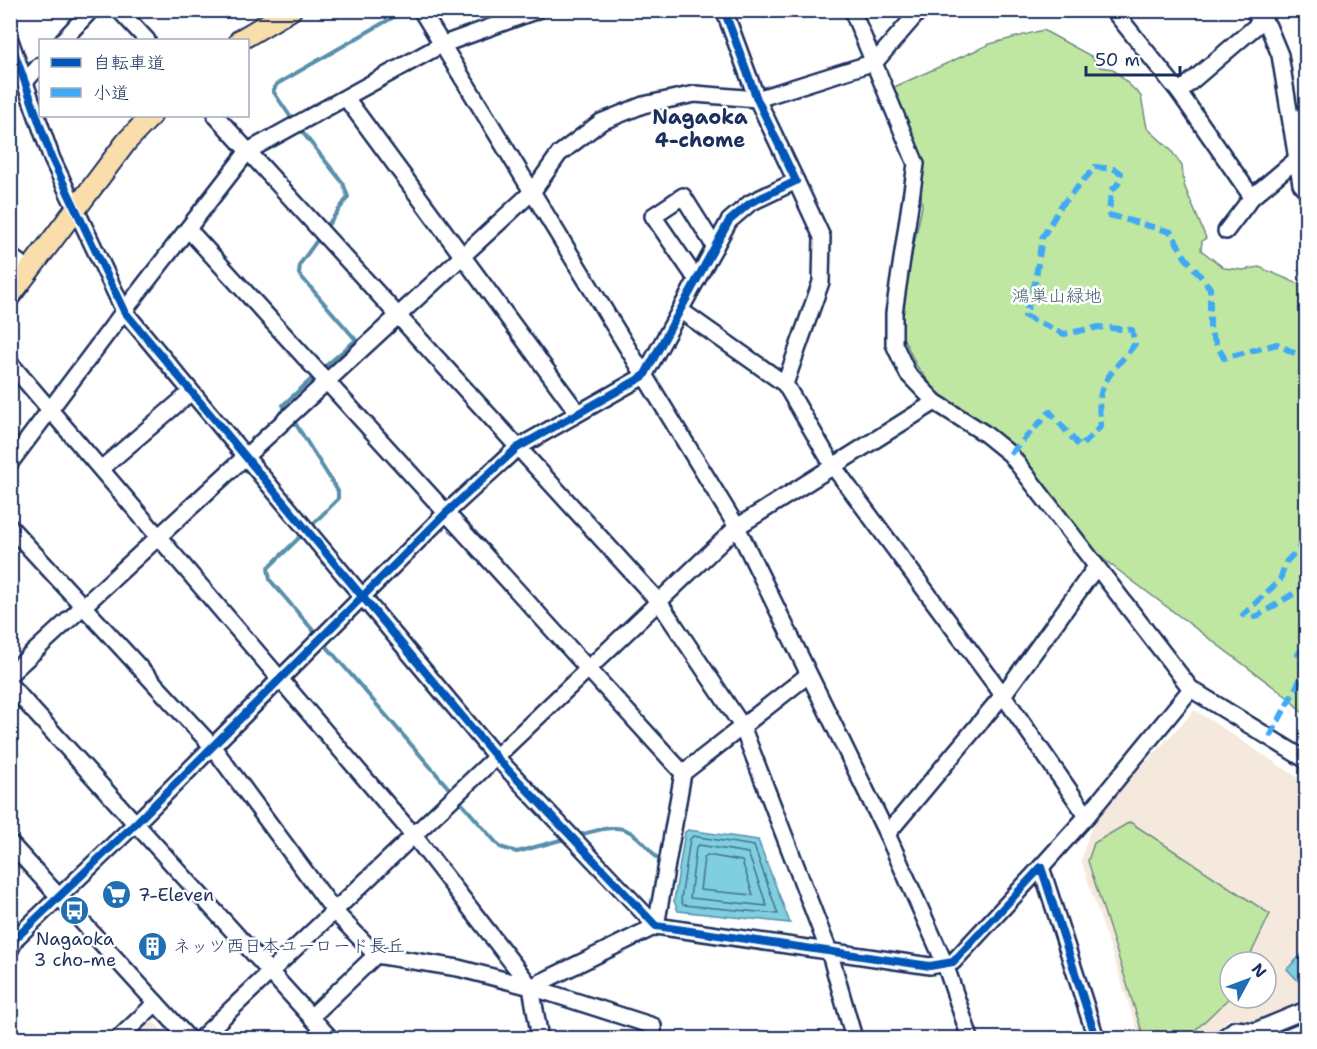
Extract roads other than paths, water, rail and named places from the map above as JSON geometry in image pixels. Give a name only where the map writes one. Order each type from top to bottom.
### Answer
[{"type":"main road","points":[[242,39],[291,10]]},
{"type":"main road","points":[[10,296],[127,141],[150,117]]},
{"type":"street","points":[[64,39],[91,10]]},
{"type":"street","points":[[119,10],[146,39]]},
{"type":"street","points":[[421,10],[737,527],[887,834],[945,964],[970,1038]]},
{"type":"street","points":[[10,463],[248,151],[441,45],[538,10]]},
{"type":"street","points":[[724,10],[757,99],[822,237],[821,282],[785,384]]},
{"type":"street","points":[[852,10],[916,164],[894,313],[894,344],[908,374],[935,402],[984,433],[1010,454],[1191,689],[1306,760]]},
{"type":"street","points":[[10,674],[533,190],[559,154],[601,122],[633,109],[695,94],[757,99],[875,62],[920,10]]},
{"type":"street","points":[[1113,10],[1179,92],[1252,197]]},
{"type":"street","points":[[1179,92],[1257,16],[1268,26],[1280,55],[1301,184],[1306,190]]},
{"type":"street","points":[[10,40],[52,159],[124,311],[497,758],[656,926]]},
{"type":"street","points":[[25,82],[39,66]]},
{"type":"street","points":[[346,98],[578,413]]},
{"type":"street","points":[[1292,128],[1306,112]]},
{"type":"street","points":[[217,117],[659,602],[742,726],[830,954],[851,1038]]},
{"type":"street","points":[[1226,231],[1252,197],[1297,159]]},
{"type":"street","points":[[10,950],[16,938],[136,823],[446,513],[517,448],[644,376],[729,221],[750,203],[796,181]]},
{"type":"street","points":[[697,280],[653,216],[683,196],[715,247]]},
{"type":"street","points":[[188,229],[327,379],[683,773]]},
{"type":"street","points":[[10,256],[29,270]]},
{"type":"street","points":[[680,310],[785,384],[833,466],[1002,694],[1087,816]]},
{"type":"street","points":[[10,363],[415,837],[531,987],[540,1038]]},
{"type":"street","points":[[101,469],[191,392]]},
{"type":"street","points":[[201,1038],[415,837],[737,527],[935,402]]},
{"type":"street","points":[[10,527],[212,746],[334,912],[376,955],[458,968],[531,987],[653,1026],[653,1038]]},
{"type":"street","points":[[887,834],[1002,694],[1096,567]]},
{"type":"street","points":[[656,926],[683,773],[808,675]]},
{"type":"street","points":[[10,685],[330,1038]]},
{"type":"street","points":[[531,987],[656,926],[830,954],[930,966],[953,962],[1087,816],[1191,689]]},
{"type":"street","points":[[10,843],[188,1038]]},
{"type":"street","points":[[1041,867],[1096,1038]]},
{"type":"street","points":[[311,1017],[376,955]]},
{"type":"street","points":[[119,1038],[156,1003]]},
{"type":"street","points":[[1223,1038],[1235,1029],[1257,1035],[1306,1010]]},
{"type":"water","points":[[688,830],[758,840],[790,923],[678,911],[674,901],[685,832]]},
{"type":"water","points":[[1306,950],[1306,989],[1287,969]]},
{"type":"waterway","points":[[294,122],[273,91],[277,84],[404,11]]},
{"type":"waterway","points":[[299,128],[343,183],[348,197],[325,229]]},
{"type":"waterway","points":[[321,235],[300,264],[299,274],[356,340],[321,370]]},
{"type":"waterway","points":[[288,412],[283,405],[316,375]]},
{"type":"waterway","points":[[292,418],[338,491],[338,499],[310,527]]},
{"type":"waterway","points":[[305,532],[268,568],[270,580],[317,635]]},
{"type":"waterway","points":[[322,641],[452,792]]},
{"type":"waterway","points":[[457,798],[500,847],[517,852],[568,838]]},
{"type":"waterway","points":[[576,836],[603,829],[621,829],[637,837],[657,858]]},
{"type":"place","name":"7-Eleven","points":[[117,895]]},
{"type":"place","name":"Nagaoka 3 cho-me","points":[[75,910]]},
{"type":"place","name":"ネッツ西日本ユーロード長丘","points":[[152,946]]},
{"type":"district","name":"Nagaoka 4-chome","points":[[700,128]]},
{"type":"park label","name":"鴻巣山緑地","points":[[1057,296]]}]
